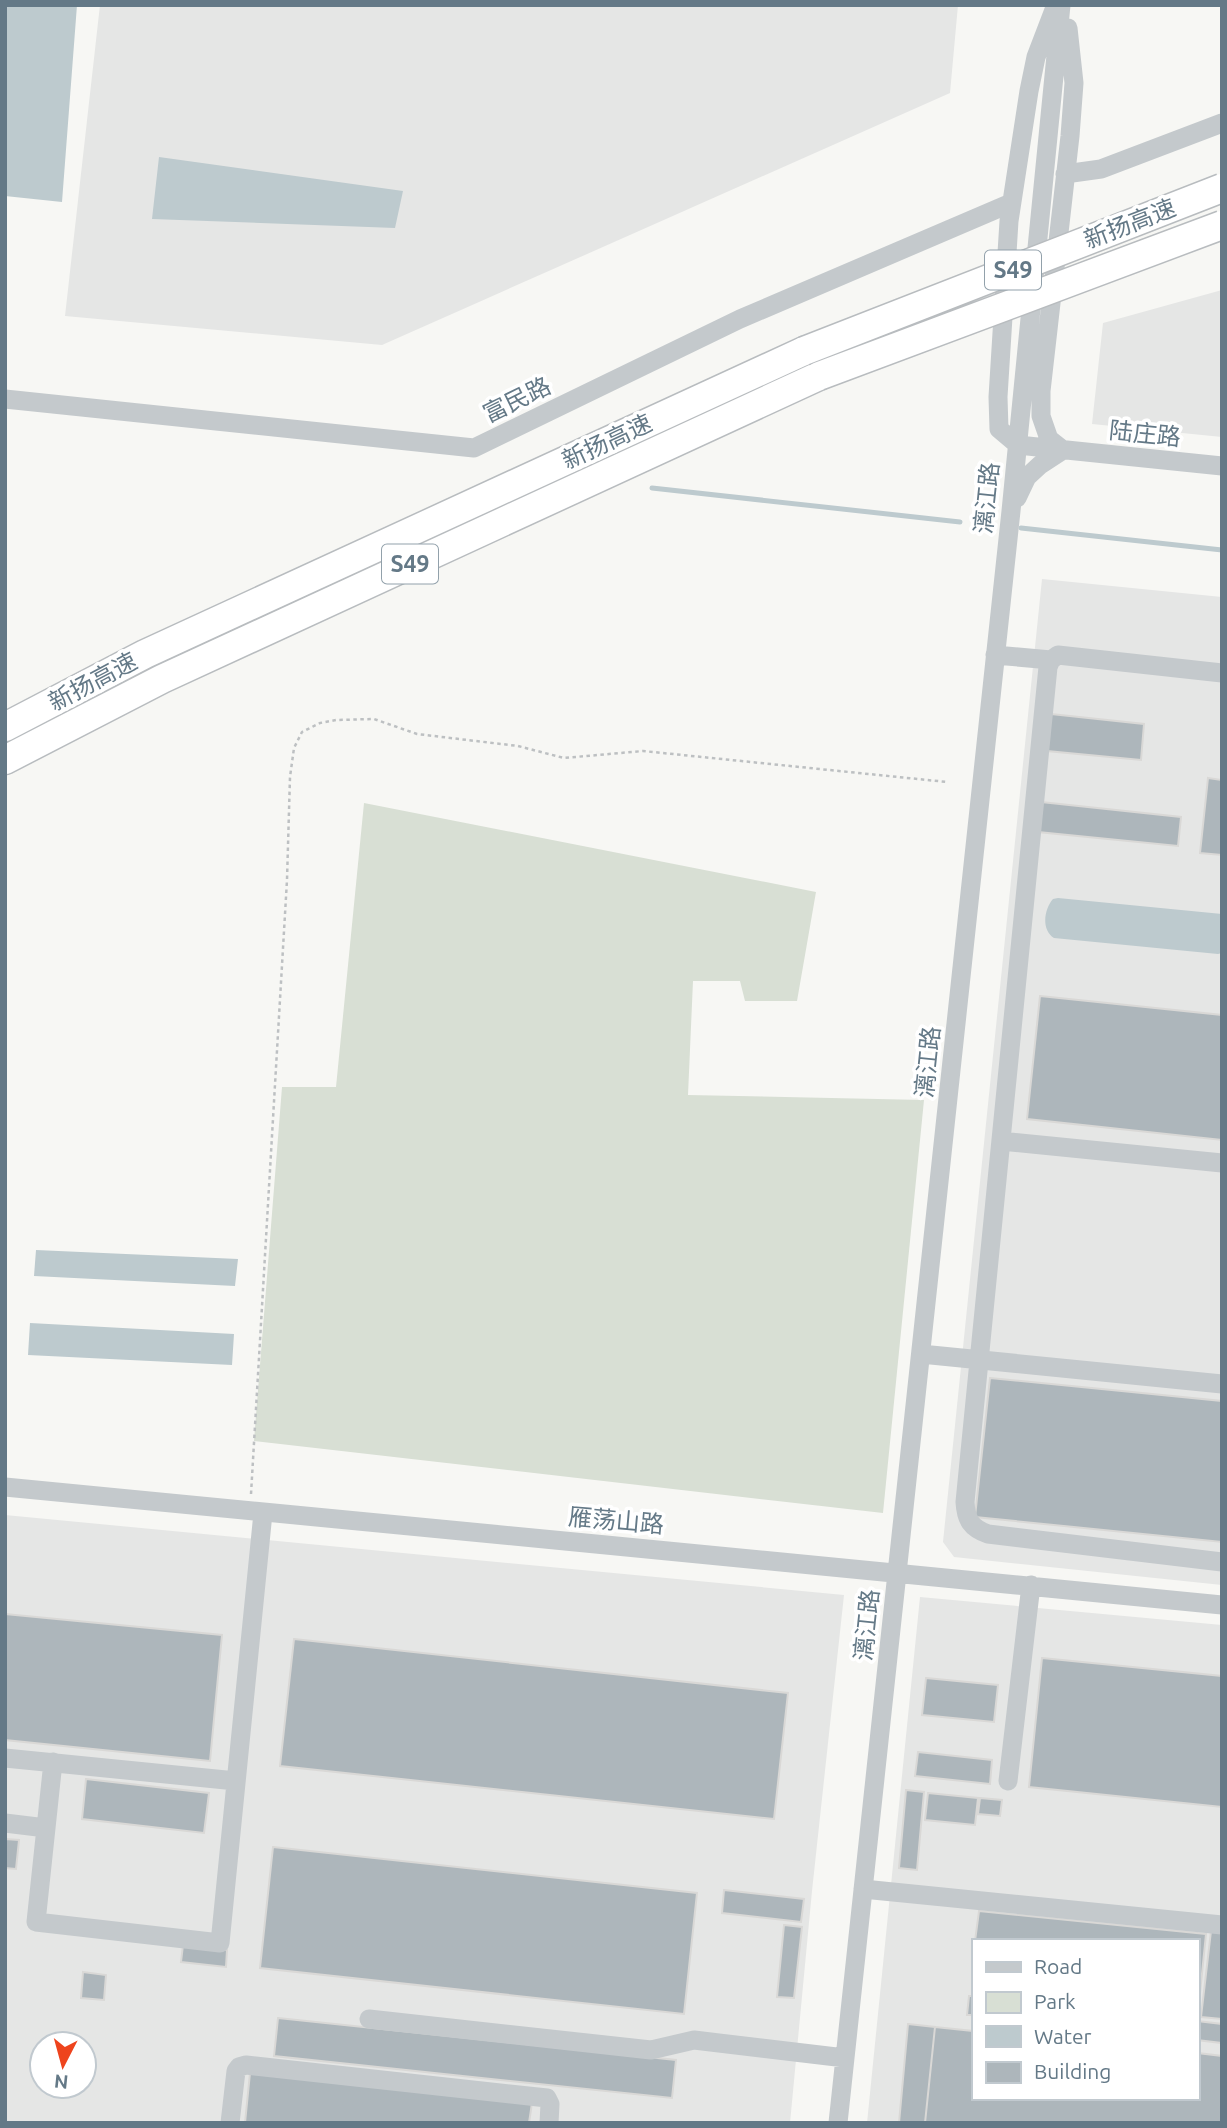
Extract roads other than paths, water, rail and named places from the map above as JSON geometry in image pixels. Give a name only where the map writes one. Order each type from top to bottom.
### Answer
[{"type":"highway","name":"新扬高速","points":[[5,727],[145,654],[804,351],[1222,188]]},
{"type":"highway","name":"新扬高速","points":[[5,760],[162,679],[819,376],[1222,225]]},
{"type":"street","points":[[1018,445],[999,429],[998,418],[1012,203],[1028,91],[1036,57],[1056,5]]},
{"type":"street","points":[[1011,511],[1027,477],[1063,450],[1049,439],[1041,416],[1041,391],[1074,83],[1063,5]]},
{"type":"street","name":"漓江路","points":[[838,2123],[1063,5]]},
{"type":"street","points":[[1065,174],[1101,169],[1222,123]]},
{"type":"street","name":"富民路","points":[[5,399],[474,448],[740,319],[1012,203]]},
{"type":"street","name":"陆庄路","points":[[1018,445],[1222,466]]},
{"type":"street","points":[[995,655],[1052,660]]},
{"type":"street","points":[[1222,673],[1058,655],[1048,667],[965,1502],[965,1513],[976,1530],[999,1536],[1222,1562]]},
{"type":"street","points":[[1001,1141],[1222,1163]]},
{"type":"street","points":[[921,1354],[1222,1384]]},
{"type":"street","name":"雁荡山路","points":[[5,1487],[898,1571],[1222,1605]]},
{"type":"street","points":[[53,1762],[36,1922],[220,1943],[236,1781],[256,1512]]},
{"type":"street","points":[[1008,1781],[1031,1585]]},
{"type":"street","points":[[5,1758],[236,1781]]},
{"type":"street","points":[[5,1823],[46,1828]]},
{"type":"street","points":[[863,1889],[1222,1925]]},
{"type":"street","points":[[369,2019],[651,2050],[694,2040],[845,2058]]},
{"type":"street","points":[[230,2123],[236,2071],[246,2065],[547,2098],[550,2104],[549,2123]]},
{"type":"water","points":[[5,5],[77,5],[62,202],[5,196]]},
{"type":"water","points":[[159,157],[403,191],[395,228],[152,219]]},
{"type":"water","points":[[1058,898],[1222,914],[1222,953],[1054,938],[1047,930],[1045,919],[1050,903]]},
{"type":"water","points":[[36,1250],[238,1259],[235,1286],[34,1276]]},
{"type":"water","points":[[30,1323],[234,1334],[232,1365],[28,1355]]},
{"type":"waterway","points":[[652,488],[960,522]]},
{"type":"waterway","points":[[1021,528],[1222,550]]}]
